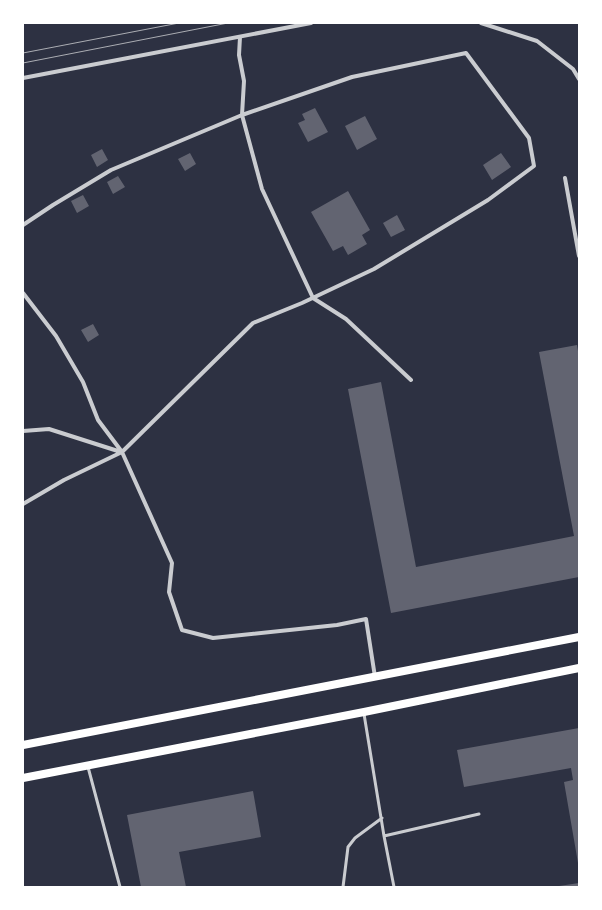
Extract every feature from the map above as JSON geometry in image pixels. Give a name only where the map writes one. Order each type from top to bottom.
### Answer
[{"type":"main road","points":[[23,745],[579,637]]},
{"type":"main road","points":[[23,778],[364,712],[579,668]]},
{"type":"street","points":[[23,78],[311,23]]},
{"type":"street","points":[[481,23],[537,41],[574,69],[579,79]]},
{"type":"street","points":[[240,37],[239,55],[244,82],[242,115],[262,189],[313,298],[346,319],[411,380]]},
{"type":"street","points":[[23,225],[111,170],[242,115],[352,77],[466,53],[529,138],[534,166],[488,200],[374,269],[313,298],[253,322],[122,452],[64,480],[23,504]]},
{"type":"street","points":[[564,178],[579,256]]},
{"type":"street","points":[[23,293],[56,336],[83,382],[98,420],[122,452],[172,563],[169,592],[182,630],[213,638],[337,626],[366,619],[375,677]]},
{"type":"street","points":[[23,431],[49,429],[122,452]]},
{"type":"lane","points":[[364,712],[384,836],[394,887]]},
{"type":"lane","points":[[87,765],[120,887]]},
{"type":"lane","points":[[384,836],[480,814]]},
{"type":"lane","points":[[343,887],[348,847],[355,838],[382,818]]},
{"type":"building","points":[[315,108],[328,132],[308,142],[298,123],[305,120],[302,114]]},
{"type":"building","points":[[365,116],[377,139],[357,150],[345,126]]},
{"type":"building","points":[[102,149],[108,160],[97,167],[91,155]]},
{"type":"building","points":[[190,153],[196,164],[185,171],[178,159]]},
{"type":"building","points":[[501,153],[511,167],[492,180],[483,165]]},
{"type":"building","points":[[118,176],[125,187],[113,194],[107,182]]},
{"type":"building","points":[[348,191],[370,230],[362,235],[367,244],[348,255],[343,246],[333,251],[311,212]]},
{"type":"building","points":[[83,195],[89,206],[77,213],[71,201]]},
{"type":"building","points":[[397,215],[405,230],[391,237],[383,223]]},
{"type":"building","points":[[93,324],[99,335],[88,342],[81,330]]},
{"type":"building","points":[[577,345],[579,357],[579,577],[391,613],[348,389],[381,382],[416,567],[574,536],[539,352]]},
{"type":"building","points":[[579,728],[578,863],[564,782],[573,780],[571,768],[464,787],[457,750]]},
{"type":"building","points":[[253,791],[261,837],[179,852],[186,887],[141,887],[127,815]]},
{"type":"building","points":[[579,883],[579,887],[559,887],[559,886]]},
{"type":"tram line","points":[[23,53],[179,23]]},
{"type":"tram line","points":[[23,63],[228,23]]}]
